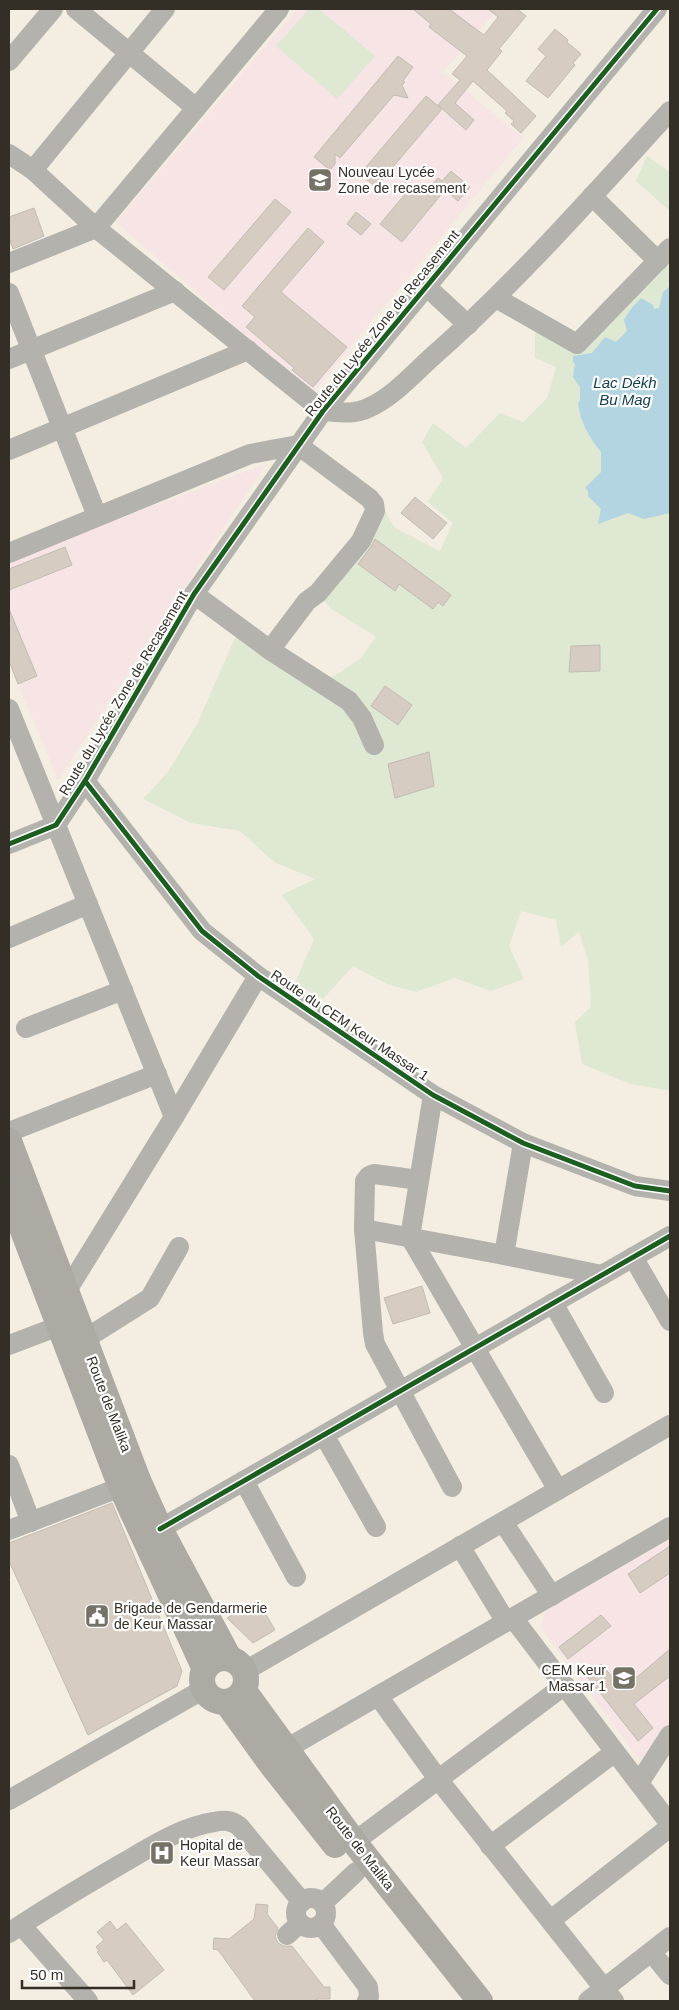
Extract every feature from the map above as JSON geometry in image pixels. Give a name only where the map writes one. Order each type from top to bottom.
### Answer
[{"type":"main road","name":"Route de Malika","points":[[9,1141],[138,1480],[160,1529],[236,1681],[271,1764],[461,2001]]},
{"type":"main road","name":"Route de Malika","points":[[9,1194],[121,1487],[204,1679]]},
{"type":"main road","points":[[215,1660],[236,1681],[213,1700],[204,1679],[215,1660]]},
{"type":"main road","name":"Route de Malika","points":[[236,1681],[354,1842],[480,2001]]},
{"type":"street","points":[[9,60],[53,9]]},
{"type":"street","points":[[76,9],[196,108]]},
{"type":"street","points":[[33,170],[165,9]]},
{"type":"street","points":[[9,263],[96,228],[279,9]]},
{"type":"street","name":"Route du Lycée Zone de Recasement","points":[[56,825],[85,781],[194,594],[323,410],[657,9]]},
{"type":"street","points":[[9,154],[33,170],[96,228],[323,410],[342,413],[358,412],[369,408],[388,395],[468,326],[670,111]]},
{"type":"street","points":[[496,298],[577,344],[664,255],[592,196]]},
{"type":"street","points":[[426,286],[468,326]]},
{"type":"street","points":[[9,359],[175,291]]},
{"type":"street","points":[[9,293],[33,349],[97,516]]},
{"type":"street","points":[[9,450],[248,350]]},
{"type":"street","points":[[9,553],[250,454],[298,445],[369,498],[374,504],[375,511],[361,541],[318,593],[307,601],[270,650]]},
{"type":"street","points":[[194,594],[270,650],[349,701],[362,718],[374,745]]},
{"type":"street","points":[[9,709],[16,746],[56,825],[174,1117]]},
{"type":"street","name":"Route du CEM Keur Massar 1","points":[[85,781],[202,932],[258,976],[433,1095],[522,1143],[634,1186],[670,1190]]},
{"type":"street","points":[[9,844],[56,825]]},
{"type":"street","points":[[9,938],[88,904]]},
{"type":"street","points":[[66,1292],[258,976]]},
{"type":"street","points":[[26,1028],[123,990]]},
{"type":"street","points":[[9,1132],[157,1074]]},
{"type":"street","points":[[433,1095],[410,1237],[558,1490]]},
{"type":"street","points":[[504,1255],[522,1143]]},
{"type":"street","points":[[419,1180],[374,1174],[369,1176],[365,1185],[364,1229],[372,1332],[382,1360],[452,1487]]},
{"type":"street","points":[[364,1229],[602,1275]]},
{"type":"street","points":[[160,1529],[670,1236]]},
{"type":"street","points":[[85,1339],[150,1298],[179,1248]]},
{"type":"street","points":[[633,1258],[670,1321]]},
{"type":"street","points":[[553,1304],[604,1393]]},
{"type":"street","points":[[9,1345],[59,1326]]},
{"type":"street","points":[[236,1681],[460,1546],[670,1425]]},
{"type":"street","points":[[324,1435],[376,1528]]},
{"type":"street","points":[[9,1465],[31,1522]]},
{"type":"street","points":[[244,1481],[296,1577]]},
{"type":"street","points":[[9,1530],[121,1487]]},
{"type":"street","points":[[503,1522],[552,1596]]},
{"type":"street","points":[[286,1749],[670,1527]]},
{"type":"street","points":[[460,1546],[509,1620],[565,1685],[670,1826],[551,1920]]},
{"type":"street","points":[[9,1800],[204,1679]]},
{"type":"street","points":[[354,1842],[565,1685]]},
{"type":"street","points":[[378,1696],[438,1779],[609,1995]]},
{"type":"street","points":[[639,1783],[670,1735]]},
{"type":"street","points":[[490,1846],[615,1752]]},
{"type":"street","points":[[88,2001],[15,1929],[73,1892],[169,1837],[212,1822],[232,1821],[239,1826],[302,1902]]},
{"type":"street","points":[[323,1903],[356,1872]]},
{"type":"street","points":[[312,1898],[323,1903],[326,1914],[321,1924],[311,1928],[294,1929],[296,1912],[302,1902],[312,1898]]},
{"type":"street","points":[[321,1924],[368,1987],[369,1997],[367,2001]]},
{"type":"street","points":[[588,2001],[609,1995],[670,1937]]},
{"type":"street","points":[[652,1953],[670,1975]]},
{"type":"shaded area","name":"Nouveau Lycée Zone de recasement","points":[[297,9],[498,9],[443,72],[523,138],[312,394],[116,222]]},
{"type":"shaded area","points":[[266,464],[58,780],[9,661],[9,559]]},
{"type":"shaded area","name":"CEM Keur Massar 1","points":[[670,1540],[670,1728],[646,1768],[541,1628],[546,1610]]},
{"type":"green space","points":[[309,9],[319,9],[375,56],[337,99],[276,46]]},
{"type":"green space","points":[[647,156],[670,172],[670,211],[636,181]]},
{"type":"green space","points":[[670,258],[670,1089],[666,1090],[631,1084],[582,1064],[575,1022],[591,1007],[588,960],[579,932],[561,947],[556,920],[521,911],[509,946],[524,979],[491,991],[455,978],[416,992],[387,984],[353,966],[323,999],[295,983],[314,939],[282,895],[315,879],[274,862],[240,831],[191,823],[143,799],[168,772],[197,724],[236,636],[328,680],[360,659],[376,637],[330,608],[320,594],[382,506],[395,528],[440,551],[453,523],[428,502],[443,478],[422,442],[433,423],[466,448],[500,413],[523,422],[547,398],[556,367],[535,358],[535,325],[566,343]]},
{"type":"water","name":"Lac Dékh Bu Mag","points":[[670,280],[670,513],[644,519],[628,513],[598,524],[601,509],[588,496],[588,491],[585,488],[601,472],[601,452],[589,435],[581,417],[578,403],[580,400],[580,387],[573,377],[575,364],[573,356],[592,353],[605,337],[616,342],[627,331],[624,320],[630,310],[641,298],[653,305],[654,309],[659,308],[663,292],[669,287]]},
{"type":"building","points":[[413,9],[449,9],[484,35],[498,17],[488,9],[517,9],[526,16],[499,49],[502,51],[487,70],[536,116],[521,133],[511,124],[514,121],[505,113],[507,111],[473,81],[455,103],[474,120],[466,130],[438,105],[460,80],[452,74],[467,56],[429,27],[431,24]]},
{"type":"building","points":[[555,29],[581,54],[573,63],[575,65],[548,98],[526,81],[546,56],[538,49]]},
{"type":"building","points":[[398,56],[413,67],[402,85],[408,98],[394,95],[340,158],[335,154],[335,164],[330,170],[314,157]]},
{"type":"building","points":[[426,96],[442,109],[376,187],[360,174]]},
{"type":"building","points":[[451,171],[470,187],[458,201],[445,190],[402,242],[380,224],[411,187],[415,190],[420,184],[427,190],[438,178],[442,181]]},
{"type":"building","points":[[275,199],[291,212],[224,290],[208,277]]},
{"type":"building","points":[[34,208],[44,236],[13,249],[9,238],[9,217]]},
{"type":"building","points":[[356,212],[371,224],[361,235],[347,224]]},
{"type":"building","points":[[308,228],[324,242],[281,292],[347,347],[313,387],[246,327],[255,317],[242,306]]},
{"type":"building","points":[[415,497],[447,523],[433,539],[401,513]]},
{"type":"building","points":[[375,539],[451,595],[443,606],[438,602],[433,609],[399,584],[395,591],[358,564]]},
{"type":"building","points":[[65,547],[72,565],[9,590],[9,569]]},
{"type":"building","points":[[9,609],[37,676],[18,684],[9,661]]},
{"type":"building","points":[[600,645],[600,671],[569,672],[571,646]]},
{"type":"building","points":[[385,686],[412,705],[398,725],[371,706]]},
{"type":"building","points":[[429,752],[434,786],[395,798],[388,764]]},
{"type":"building","points":[[422,1286],[430,1313],[393,1324],[384,1298]]},
{"type":"building","name":"Brigade de Gendarmerie de Keur Massar","points":[[112,1503],[182,1671],[177,1686],[88,1735],[9,1561],[9,1543]]},
{"type":"building","points":[[670,1546],[670,1573],[640,1593],[628,1574]]},
{"type":"building","points":[[258,1601],[275,1630],[253,1643],[227,1618]]},
{"type":"building","points":[[601,1615],[611,1626],[568,1659],[559,1647]]},
{"type":"building","points":[[670,1649],[670,1676],[634,1704],[653,1728],[638,1741],[586,1675],[601,1664],[623,1689]]},
{"type":"building","points":[[256,1904],[268,1905],[267,1914],[278,1928],[275,1937],[278,1943],[284,1946],[292,1946],[324,1987],[330,1987],[330,1999],[314,2001],[255,2001],[218,1950],[213,1949],[214,1938],[229,1939],[254,1919]]},
{"type":"building","points":[[110,1921],[117,1930],[126,1923],[164,1970],[133,1995],[107,1960],[104,1962],[97,1952],[99,1951],[96,1947],[104,1940],[97,1932]]},
{"type":"cycle path","points":[[9,844],[56,825],[85,781],[194,594],[323,411],[657,9]]},
{"type":"cycle path","points":[[85,781],[202,931],[258,976],[433,1095],[523,1143],[635,1186],[670,1191]]},
{"type":"cycle path","points":[[160,1529],[670,1236]]},
{"type":"place","name":"Nouveau Lycée Zone de recasement","points":[[320,180]]},
{"type":"place","name":"Brigade de Gendarmerie de Keur Massar","points":[[97,1616]]},
{"type":"place","name":"CEM Keur Massar 1","points":[[624,1678]]},
{"type":"place","name":"Hopital de Keur Massar","points":[[162,1853]]}]
